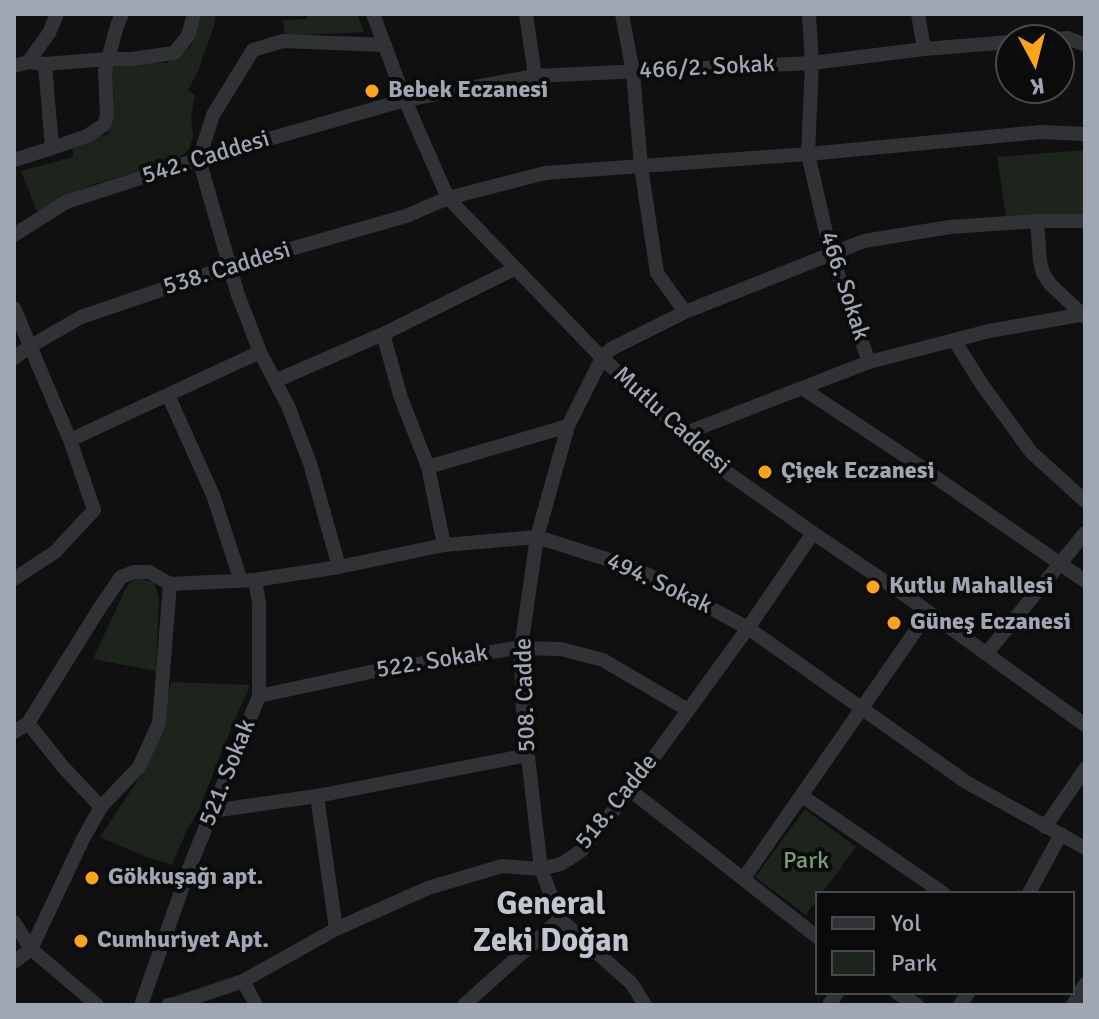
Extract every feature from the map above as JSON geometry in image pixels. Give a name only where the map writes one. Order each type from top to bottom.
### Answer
[{"type":"street","points":[[21,64],[49,33],[57,14]]},
{"type":"street","points":[[14,160],[87,136],[104,125],[107,116],[105,71],[122,14]]},
{"type":"street","points":[[21,64],[131,59],[174,53],[188,36],[194,14]]},
{"type":"street","name":"Mutlu Caddesi","points":[[373,14],[405,100],[448,198],[602,358],[728,473],[1085,725]]},
{"type":"street","points":[[526,14],[535,76]]},
{"type":"street","points":[[622,14],[633,72],[641,167],[657,273],[685,312]]},
{"type":"street","name":"466. Sokak","points":[[686,433],[869,362],[831,254],[808,154],[812,63],[809,14]]},
{"type":"street","points":[[918,14],[924,49]]},
{"type":"street","points":[[339,567],[310,463],[238,295],[199,159],[213,115],[253,50],[283,41],[385,45]]},
{"type":"street","name":"466/2. Sokak","points":[[405,100],[535,76],[812,63],[995,43]]},
{"type":"street","points":[[45,64],[52,148]]},
{"type":"street","name":"542. Caddesi","points":[[14,235],[66,202],[199,159],[405,100]]},
{"type":"street","name":"538. Caddesi","points":[[14,358],[81,317],[231,266],[406,216],[448,198],[545,173],[808,154],[1041,132],[1085,134]]},
{"type":"street","points":[[1037,221],[1043,273],[1050,284],[1084,315]]},
{"type":"street","points":[[602,358],[611,349],[685,312],[864,241],[950,227],[1085,221]]},
{"type":"street","points":[[275,381],[383,334],[514,269]]},
{"type":"street","points":[[14,308],[70,440],[94,510],[55,552],[14,579]]},
{"type":"street","points":[[869,362],[989,331],[1084,315]]},
{"type":"street","points":[[383,334],[401,398],[428,467],[444,545]]},
{"type":"street","points":[[954,340],[1031,452],[1085,501]]},
{"type":"street","points":[[70,440],[260,352]]},
{"type":"street","name":"508. Cadde","points":[[602,358],[568,426],[537,537],[521,648],[523,714],[541,869],[560,919],[632,984],[645,1005]]},
{"type":"street","points":[[802,388],[1085,581]]},
{"type":"street","name":"521. Sokak","points":[[141,1005],[190,866],[259,696],[259,603],[168,395]]},
{"type":"street","points":[[428,467],[568,426]]},
{"type":"street","name":"518. Cadde","points":[[168,1005],[243,981],[336,929],[428,888],[502,866],[541,869],[561,864],[581,851],[630,790],[813,533]]},
{"type":"street","points":[[986,654],[1085,533]]},
{"type":"street","name":"494. Sokak","points":[[170,584],[248,580],[339,567],[444,545],[537,537],[635,568],[748,628],[966,782],[1085,848]]},
{"type":"street","points":[[14,732],[28,723],[121,577],[134,572],[149,572],[170,584],[159,723],[139,767],[101,807],[31,949],[14,962]]},
{"type":"street","points":[[744,878],[928,613]]},
{"type":"street","name":"522. Sokak","points":[[259,696],[375,671],[521,648],[561,649],[603,660],[688,710]]},
{"type":"street","points":[[28,723],[63,767],[101,807]]},
{"type":"street","points":[[212,811],[317,796],[528,755]]},
{"type":"street","points":[[1045,827],[1085,769]]},
{"type":"street","points":[[630,790],[815,935]]},
{"type":"street","points":[[317,796],[336,929]]},
{"type":"street","points":[[802,796],[940,891]]},
{"type":"street","points":[[1030,891],[1061,834]]},
{"type":"street","points":[[469,1003],[560,919]]},
{"type":"street","points":[[14,922],[31,949],[97,1005]]},
{"type":"street","points":[[243,981],[256,1005]]},
{"type":"street","points":[[1073,1005],[1085,984]]},
{"type":"green space","points":[[200,14],[216,14],[198,71],[188,90],[195,95],[191,117],[193,136],[189,150],[175,160],[91,185],[37,212],[21,171],[73,157],[73,146],[89,137],[108,135],[114,97],[111,71],[117,63],[167,63],[191,46]]},
{"type":"green space","points":[[307,14],[357,14],[364,32],[285,36],[283,20],[307,19]]},
{"type":"green space","points":[[1085,150],[1085,214],[1006,217],[997,157]]},
{"type":"green space","points":[[140,578],[154,583],[159,597],[156,671],[93,659],[125,590],[131,582]]},
{"type":"green space","points":[[171,682],[250,685],[199,810],[172,865],[100,837],[143,772]]},
{"type":"green space","name":"Park","points":[[805,809],[856,847],[823,891],[815,891],[815,903],[806,915],[755,877]]},
{"type":"place","name":"Bebek Eczanesi","points":[[372,91]]},
{"type":"place","name":"Çiçek Eczanesi","points":[[765,472]]},
{"type":"place","name":"Kutlu Mahallesi","points":[[873,587]]},
{"type":"place","name":"Güneş Eczanesi","points":[[894,623]]},
{"type":"place","name":"Gökkuşağı apt.","points":[[92,878]]},
{"type":"place","name":"Cumhuriyet Apt.","points":[[81,941]]},
{"type":"district","name":"General Zeki Doğan","points":[[551,924]]}]
